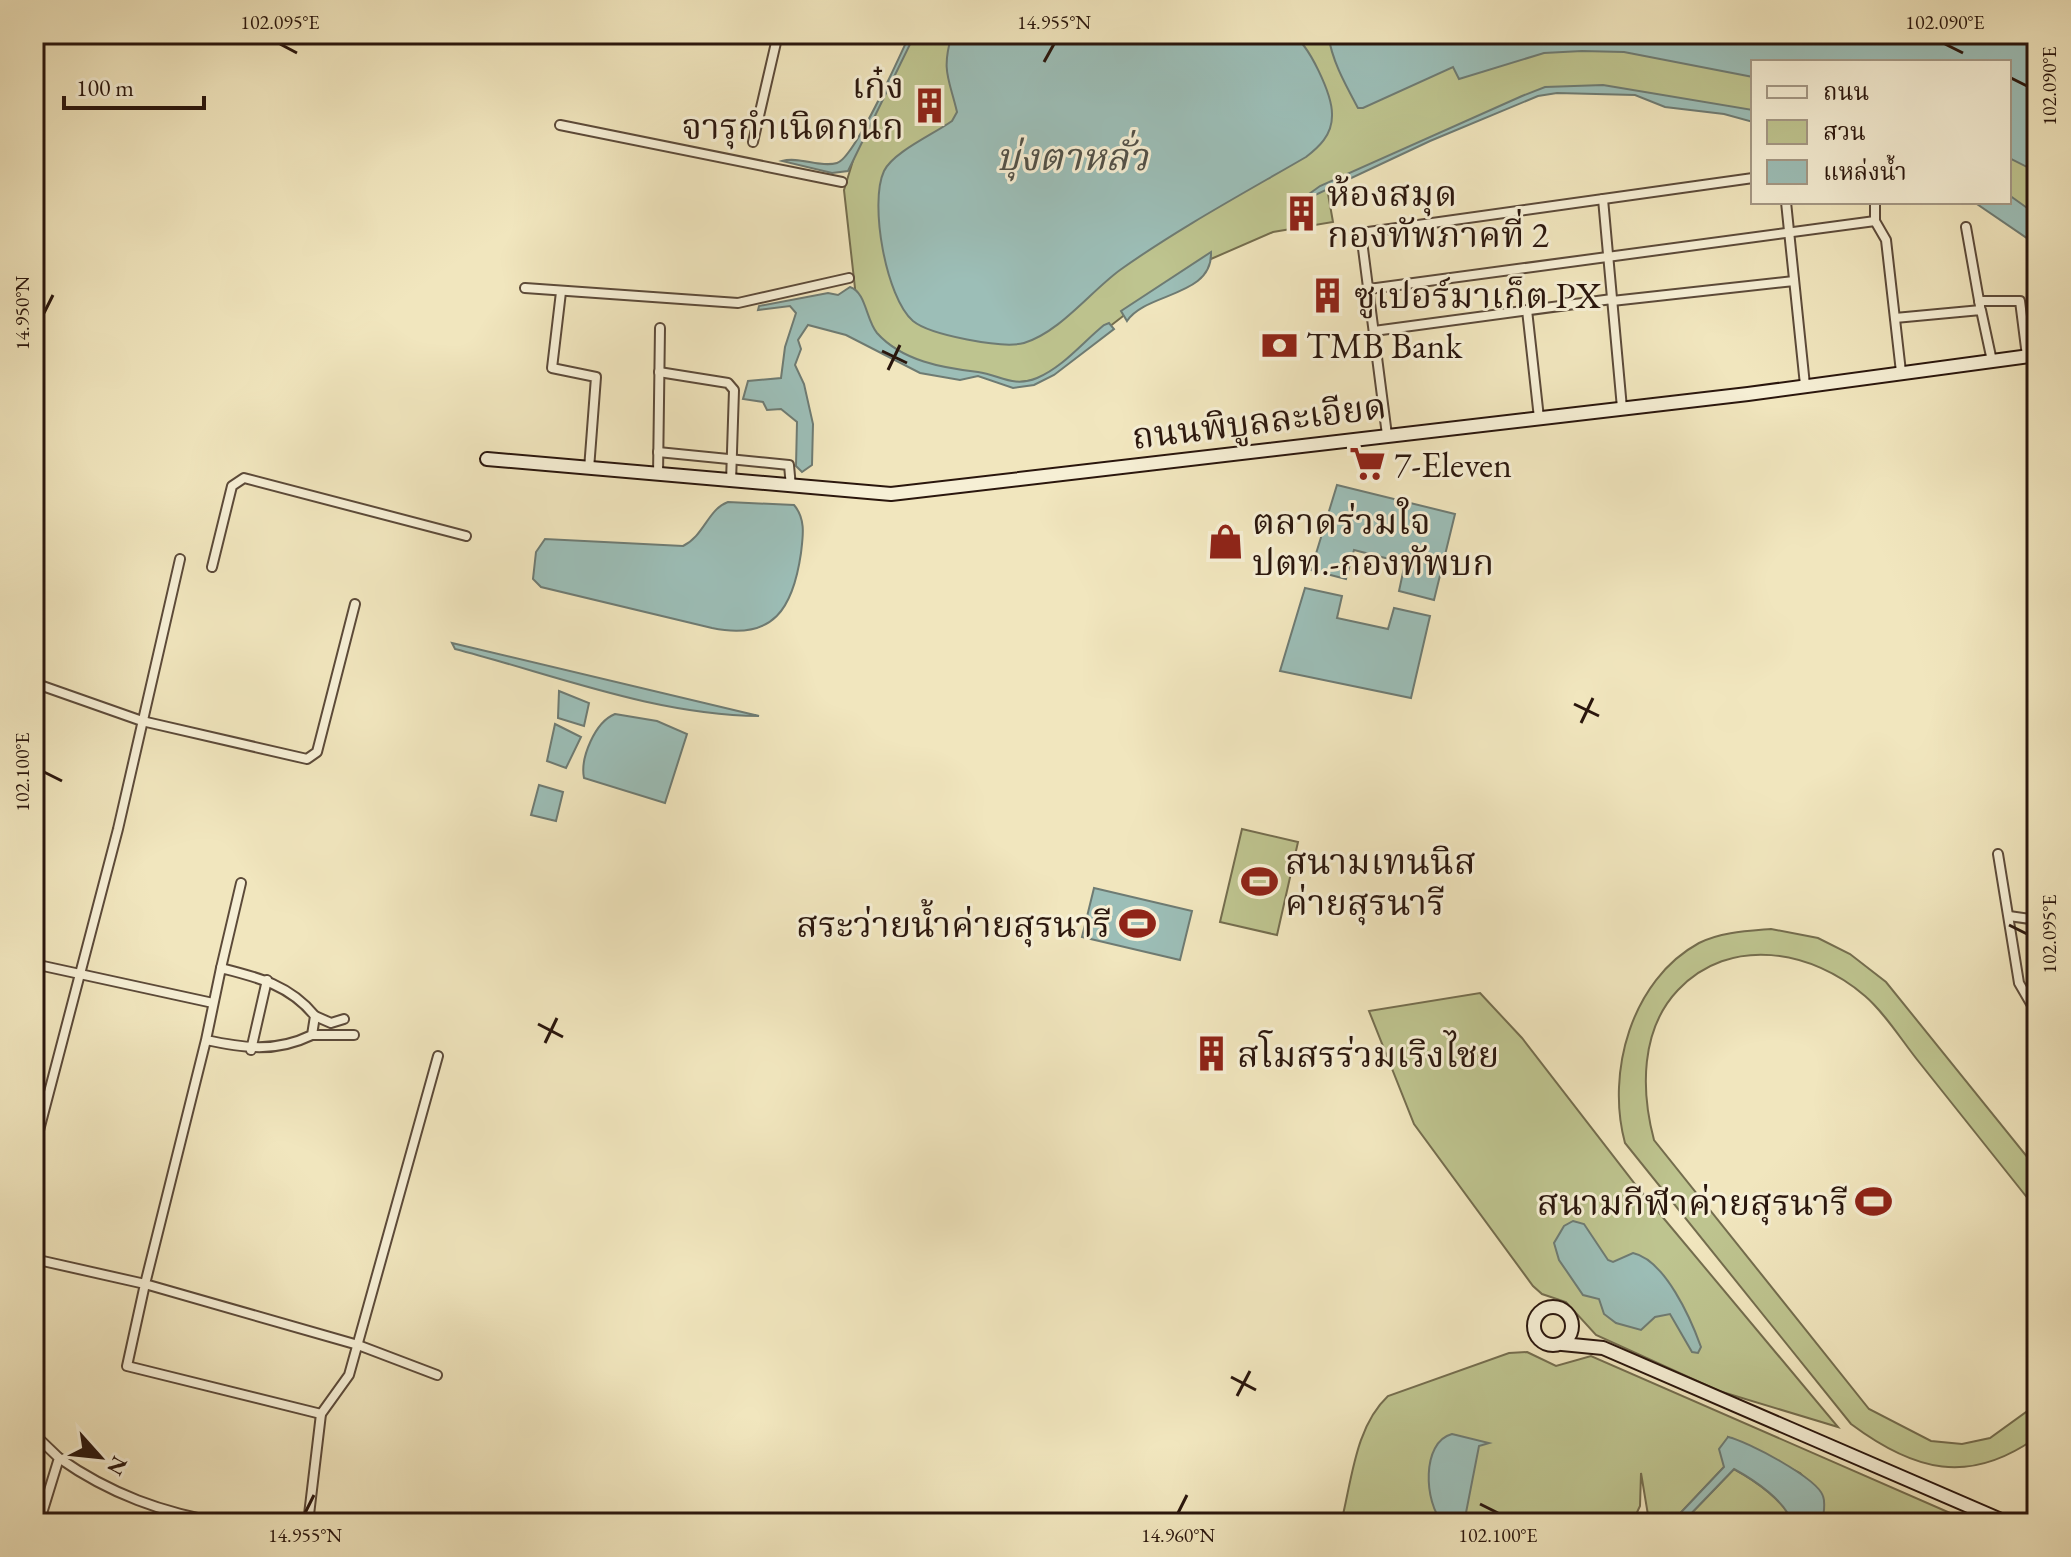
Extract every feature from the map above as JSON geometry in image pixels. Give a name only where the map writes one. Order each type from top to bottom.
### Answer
[{"type":"street","points":[[753,142],[778,34]]},
{"type":"street","points":[[560,125],[842,182]]},
{"type":"street","points":[[1387,435],[1361,233],[1751,178]]},
{"type":"street","points":[[1603,199],[1622,408]]},
{"type":"street","points":[[1786,204],[1805,385]]},
{"type":"street","points":[[1875,204],[1875,221],[1886,240],[1901,372]]},
{"type":"street","points":[[1369,289],[1875,221]]},
{"type":"street","points":[[1966,227],[1992,361]]},
{"type":"street","points":[[525,288],[738,303],[849,278]]},
{"type":"street","points":[[1374,331],[1527,310],[1794,281]]},
{"type":"street","points":[[561,292],[552,368],[596,377],[589,469]]},
{"type":"street","points":[[1895,318],[2020,301],[2032,356]]},
{"type":"street","points":[[1527,310],[1539,418]]},
{"type":"street","points":[[658,475],[660,328]]},
{"type":"street","name":"ถนนพิบูลละเอียด","points":[[487,459],[791,488],[891,494],[2032,356]]},
{"type":"street","points":[[659,372],[728,383],[734,390],[731,482]]},
{"type":"street","points":[[658,452],[789,465],[791,488]]},
{"type":"street","points":[[212,567],[232,486],[244,478],[466,536]]},
{"type":"street","points":[[37,1138],[180,559]]},
{"type":"street","points":[[34,683],[142,721],[307,759],[317,752],[355,604]]},
{"type":"street","points":[[1998,854],[2019,983],[2037,1014]]},
{"type":"street","points":[[241,883],[127,1366],[321,1414]]},
{"type":"street","points":[[2009,916],[2037,920]]},
{"type":"street","points":[[34,964],[213,1003]]},
{"type":"street","points":[[221,968],[267,980],[294,994],[315,1016],[331,1023],[344,1019]]},
{"type":"street","points":[[251,1050],[267,980]]},
{"type":"street","points":[[312,1035],[315,1016]]},
{"type":"street","points":[[206,1040],[251,1050],[292,1045],[312,1035],[354,1035]]},
{"type":"street","points":[[308,1523],[321,1414],[349,1375],[438,1056]]},
{"type":"street","points":[[34,1259],[145,1284],[358,1345],[437,1375]]},
{"type":"street","points":[[1596,1346],[1550,1346],[1539,1340],[1533,1328],[1537,1315],[1555,1307],[1567,1312],[1572,1324],[1596,1346],[2008,1523]]},
{"type":"street","points":[[1562,1344],[1570,1335],[1572,1324]]},
{"type":"street","points":[[34,1434],[59,1458],[94,1483],[131,1499],[224,1523]]},
{"type":"street","points":[[39,1523],[59,1458]]},
{"type":"green space","points":[[913,34],[2037,34],[2037,221],[2011,202],[2011,60],[1751,60],[1751,114],[1635,91],[1548,91],[1459,125],[1327,188],[1333,222],[1273,232],[1204,262],[1127,313],[1042,379],[1006,384],[978,375],[926,368],[871,333],[856,297],[844,190],[855,154]]},
{"type":"green space","name":"สนามเทนนิส ค่ายสุรนารี","points":[[1242,829],[1298,842],[1277,935],[1220,922]]},
{"type":"green space","points":[[1771,929],[1818,938],[1850,954],[1886,982],[2037,1169],[2037,1210],[1872,1003],[1844,980],[1796,959],[1771,955],[1722,961],[1699,973],[1678,990],[1656,1023],[1650,1042],[1646,1082],[1654,1140],[1869,1409],[1931,1441],[1962,1444],[1990,1438],[2037,1404],[2037,1437],[2012,1452],[1965,1467],[1942,1466],[1897,1453],[1851,1424],[1625,1143],[1620,1116],[1622,1059],[1629,1031],[1656,980],[1676,959],[1707,939]]},
{"type":"green space","points":[[1480,993],[1522,1038],[1635,1184],[1838,1427],[1719,1391],[1596,1335],[1566,1302],[1542,1294],[1533,1286],[1414,1124],[1369,1011]]},
{"type":"green space","points":[[1527,1352],[1556,1366],[1591,1356],[1973,1523],[1821,1523],[1823,1497],[1800,1473],[1728,1437],[1724,1467],[1671,1523],[1659,1523],[1648,1515],[1641,1473],[1640,1506],[1632,1523],[1341,1523],[1362,1438],[1368,1423],[1388,1396],[1509,1353]]},
{"type":"green space","points":[[1734,1469],[1776,1499],[1792,1523],[1682,1523]]},
{"type":"water","points":[[910,34],[915,34],[848,171],[832,173],[782,161],[830,164],[845,157],[865,126]]},
{"type":"water","name":"บุ่งตาหลั่ว","points":[[952,34],[1291,34],[1305,48],[1319,71],[1329,96],[1330,129],[1324,140],[1306,157],[1142,255],[1037,338],[1024,343],[1000,344],[950,336],[913,321],[903,309],[888,272],[878,205],[884,171],[889,164],[905,150],[952,121],[957,112],[947,66]]},
{"type":"water","points":[[1328,34],[2037,34],[2037,172],[2011,159],[2011,60],[1751,60],[1751,77],[1624,52],[1544,53],[1459,79],[1453,67],[1358,108]]},
{"type":"water","points":[[1603,85],[1751,110],[1751,121],[1724,114],[1665,107],[1635,95],[1557,93],[1538,96],[1430,141],[1309,198],[1309,194],[1320,186],[1545,87]]},
{"type":"water","points":[[2011,196],[2037,215],[2037,245],[1977,204],[2011,204]]},
{"type":"water","points":[[1211,252],[1209,267],[1201,278],[1148,304],[1127,321],[1121,311]]},
{"type":"water","points":[[850,287],[863,300],[877,333],[898,350],[924,362],[1014,381],[1028,381],[1046,373],[1104,325],[1109,323],[1114,329],[1054,375],[1034,385],[1013,388],[978,376],[960,380],[920,373],[846,335],[808,325],[798,340],[801,349],[795,365],[804,384],[813,424],[812,465],[802,472],[796,466],[797,422],[781,409],[767,410],[763,402],[743,399],[748,381],[781,378],[785,347],[796,313],[790,306],[758,310],[759,306],[828,293],[838,295]]},
{"type":"water","points":[[1337,485],[1455,514],[1434,600],[1399,591],[1405,563],[1354,550],[1346,579],[1311,570]]},
{"type":"water","points":[[728,502],[794,505],[803,528],[797,573],[786,604],[777,616],[751,630],[712,628],[541,587],[533,579],[536,552],[545,539],[683,546],[696,536],[715,510]]},
{"type":"water","points":[[1305,588],[1342,596],[1337,618],[1388,629],[1394,608],[1430,616],[1411,698],[1280,671]]},
{"type":"water","points":[[452,643],[759,716],[720,714],[643,701],[455,649]]},
{"type":"water","points":[[559,691],[589,703],[584,726],[558,718]]},
{"type":"water","points":[[615,714],[657,721],[687,734],[665,803],[584,778],[584,761],[590,742],[601,725]]},
{"type":"water","points":[[555,724],[581,737],[566,768],[547,761]]},
{"type":"water","points":[[539,785],[563,792],[556,821],[531,815]]},
{"type":"water","name":"สระว่ายนํ้าค่ายสุรนารี","points":[[1094,888],[1192,911],[1180,960],[1082,937]]},
{"type":"water","points":[[1573,1221],[1584,1224],[1608,1260],[1613,1262],[1633,1253],[1656,1267],[1666,1278],[1691,1321],[1701,1347],[1698,1353],[1692,1352],[1670,1314],[1655,1317],[1641,1330],[1616,1323],[1604,1314],[1599,1299],[1583,1295],[1559,1260],[1554,1243],[1564,1226]]},
{"type":"water","points":[[1452,1434],[1489,1443],[1479,1446],[1464,1523],[1443,1523],[1432,1502],[1429,1488],[1435,1448],[1442,1439]]},
{"type":"water","points":[[1728,1437],[1795,1470],[1818,1488],[1823,1496],[1823,1521],[1792,1523],[1776,1499],[1734,1469],[1682,1523],[1671,1523],[1724,1467],[1719,1449]]},
{"type":"place","name":"เก๋ง จารุกำเนิดกนก","points":[[930,106]]},
{"type":"place","name":"ห้องสมุด กองทัพภาคที่ 2","points":[[1301,214]]},
{"type":"place","name":"ซูเปอร์มาเก็ต PX","points":[[1328,295]]},
{"type":"place","name":"TMB Bank","points":[[1280,345]]},
{"type":"place","name":"7-Eleven","points":[[1368,464]]},
{"type":"place","name":"ตลาดร่วมใจ ปตท.-กองทัพบก","points":[[1226,542]]},
{"type":"place","name":"สนามเทนนิส ค่ายสุรนารี","points":[[1259,882]]},
{"type":"place","name":"สระว่ายนํ้าค่ายสุรนารี","points":[[1137,924]]},
{"type":"place","name":"สโมสรร่วมเริงไชย","points":[[1211,1054]]},
{"type":"place","name":"สนามกีฬาค่ายสุรนารี","points":[[1874,1202]]}]
